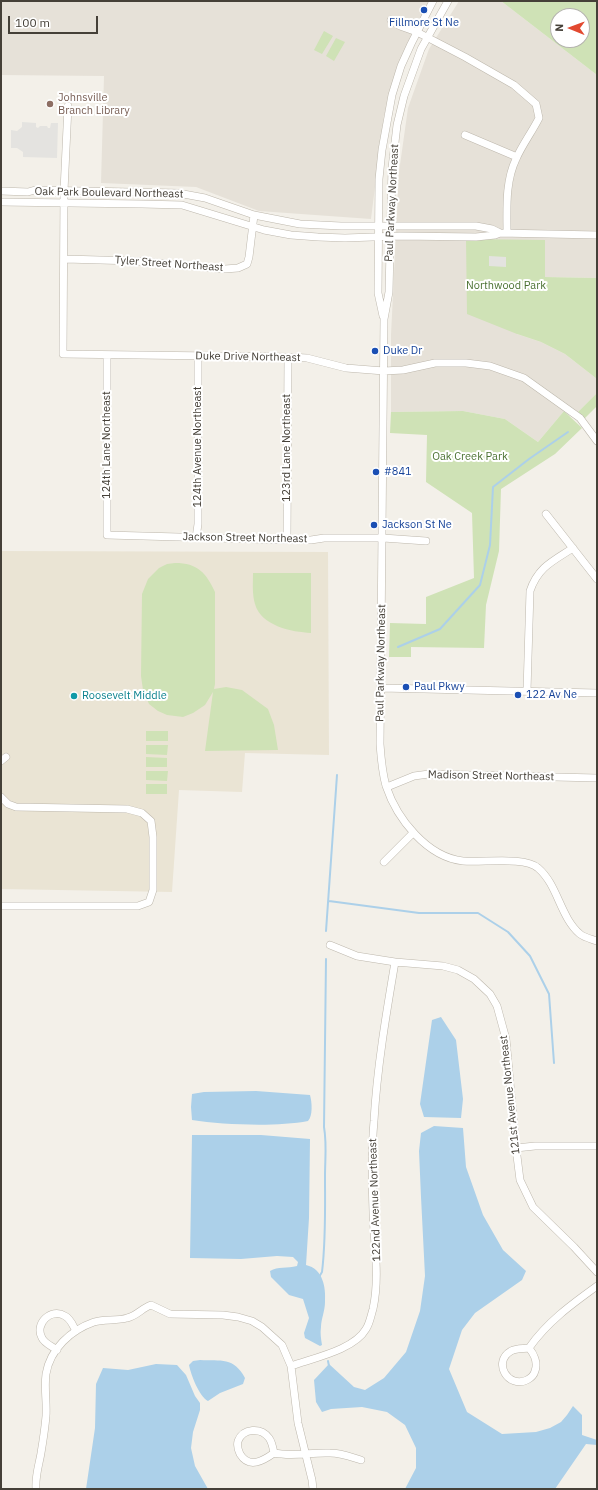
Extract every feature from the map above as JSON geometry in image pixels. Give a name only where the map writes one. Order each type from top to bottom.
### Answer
[{"type":"street","name":"Paul Parkway Northeast","points":[[384,319],[378,293],[379,179],[386,124],[392,95],[401,66],[416,32],[433,1]]},
{"type":"street","name":"Paul Parkway Northeast","points":[[448,1],[421,49],[413,71],[397,125],[392,168],[389,292],[384,319],[380,744],[383,772],[386,787],[394,804],[414,833],[433,850],[448,858],[464,861],[515,861],[530,863],[538,867],[549,881],[572,925],[581,935],[597,941]]},
{"type":"street","points":[[391,20],[400,26],[416,32],[470,60],[514,86],[536,104],[539,118],[517,157],[510,178],[504,233]]},
{"type":"street","points":[[65,259],[64,190],[68,106]]},
{"type":"street","points":[[466,135],[517,157]]},
{"type":"street","name":"Oak Park Boulevard Northeast","points":[[1,191],[64,190],[178,193],[205,198],[254,215],[300,224],[341,226],[476,226],[504,233]]},
{"type":"street","name":"Oak Park Boulevard Northeast","points":[[1,202],[182,206],[252,227],[277,233],[304,236],[346,238],[476,237],[504,233],[597,235]]},
{"type":"street","name":"Tyler Street Northeast","points":[[65,259],[135,261],[225,269],[238,268],[246,264],[249,257],[254,215]]},
{"type":"street","name":"Duke Drive Northeast","points":[[65,259],[63,354],[307,358],[346,368],[384,371],[403,370],[435,363],[466,363],[490,366],[524,378],[580,418],[597,441]]},
{"type":"street","name":"124th Lane Northeast","points":[[107,355],[107,534]]},
{"type":"street","name":"124th Avenue Northeast","points":[[196,538],[198,524],[198,357]]},
{"type":"street","name":"123rd Lane Northeast","points":[[287,540],[288,357]]},
{"type":"street","points":[[546,514],[597,579]]},
{"type":"street","name":"Jackson Street Northeast","points":[[107,534],[287,540],[311,540],[324,538],[383,538]]},
{"type":"street","points":[[383,538],[426,541]]},
{"type":"street","points":[[527,691],[530,591],[533,580],[542,569],[573,548]]},
{"type":"street","points":[[381,688],[597,693]]},
{"type":"street","name":"Madison Street Northeast","points":[[386,787],[414,776],[429,774],[597,778]]},
{"type":"street","points":[[1,797],[8,804],[16,807],[132,810],[142,814],[150,821],[153,836],[153,890],[149,902],[138,906],[1,906]]},
{"type":"street","points":[[384,862],[414,833]]},
{"type":"street","name":"121st Avenue Northeast","points":[[330,945],[357,956],[395,962],[444,966],[458,970],[474,979],[490,994],[497,1006],[506,1039],[520,1180],[533,1207],[597,1272]]},
{"type":"street","name":"122nd Avenue Northeast","points":[[291,1366],[349,1345],[366,1329],[376,1296],[377,1277],[373,1213],[372,1158],[374,1121],[383,1038],[395,962]]},
{"type":"street","points":[[516,1148],[536,1146],[597,1146]]},
{"type":"street","points":[[530,1348],[536,1365],[533,1376],[521,1382],[513,1381],[507,1377],[504,1371],[503,1360],[511,1351],[530,1348],[550,1323],[569,1306],[597,1286]]},
{"type":"street","points":[[36,1489],[35,1479],[46,1416],[46,1374],[50,1360],[66,1338],[76,1331],[95,1322],[128,1318],[151,1305],[170,1314],[223,1315],[238,1317],[257,1324],[282,1345],[291,1366],[298,1423],[313,1489]]},
{"type":"street","points":[[57,1350],[42,1338],[40,1328],[44,1319],[54,1314],[60,1314],[70,1320],[76,1331]]},
{"type":"street","points":[[274,1453],[270,1440],[266,1434],[258,1430],[250,1430],[243,1434],[238,1442],[238,1450],[242,1458],[249,1462],[256,1463],[274,1453],[288,1455],[336,1453],[361,1460]]},
{"type":"shaded area","points":[[1,1],[432,1],[384,115],[371,219],[259,211],[196,187],[101,183],[104,76],[1,75]]},
{"type":"shaded area","points":[[459,1],[501,1],[550,39],[550,48],[562,48],[597,75],[597,278],[544,277],[545,241],[517,334],[541,342],[565,354],[597,379],[597,393],[578,412],[564,411],[538,442],[505,419],[463,411],[391,412],[391,335],[399,172],[408,108],[429,49]]},
{"type":"shaded area","points":[[22,122],[36,123],[36,127],[38,128],[40,126],[47,126],[50,128],[51,123],[58,123],[57,158],[23,157],[23,152],[17,148],[11,148],[11,130],[17,131],[22,127]]},
{"type":"shaded area","points":[[489,256],[506,257],[506,267],[489,266]]},
{"type":"shaded area","points":[[1,551],[328,552],[329,755],[245,753],[242,792],[179,790],[172,892],[1,889]]},
{"type":"green space","points":[[501,1],[597,1],[597,75],[562,48],[590,48],[590,8],[550,8],[550,39]]},
{"type":"green space","points":[[324,31],[333,36],[322,54],[314,50]]},
{"type":"green space","points":[[336,38],[345,42],[334,61],[326,56]]},
{"type":"green space","name":"Northwood Park","points":[[466,239],[545,240],[545,277],[597,278],[597,379],[565,354],[541,342],[467,314]]},
{"type":"green space","points":[[597,393],[597,406],[584,419],[578,412]]},
{"type":"green space","name":"Oak Creek Park","points":[[463,411],[505,419],[538,442],[564,411],[582,428],[555,454],[501,489],[499,551],[486,605],[484,648],[411,647],[411,657],[389,657],[390,623],[426,624],[426,597],[474,578],[472,513],[426,482],[427,435],[390,433],[391,412]]},
{"type":"green space","points":[[183,563],[200,570],[208,579],[215,592],[214,689],[226,687],[242,690],[268,709],[274,725],[278,750],[205,751],[213,692],[205,705],[193,713],[183,717],[167,715],[158,711],[149,704],[143,690],[141,676],[142,594],[148,579],[159,568],[167,564]]},
{"type":"green space","points":[[253,573],[311,573],[311,633],[295,631],[270,623],[258,612],[254,600]]},
{"type":"green space","points":[[146,731],[168,731],[168,741],[146,741]]},
{"type":"green space","points":[[146,745],[168,745],[167,755],[146,754]]},
{"type":"green space","points":[[146,757],[167,758],[167,767],[146,767]]},
{"type":"green space","points":[[146,771],[168,771],[167,781],[146,780]]},
{"type":"green space","points":[[146,784],[167,784],[167,794],[146,794]]},
{"type":"water","points":[[441,1017],[456,1040],[463,1099],[461,1118],[424,1117],[420,1104],[432,1020]]},
{"type":"water","points":[[256,1091],[310,1095],[312,1109],[310,1119],[308,1121],[295,1123],[266,1125],[192,1120],[192,1094],[204,1092]]},
{"type":"water","points":[[434,1126],[463,1128],[466,1167],[483,1215],[503,1250],[526,1271],[522,1280],[475,1313],[462,1330],[449,1369],[467,1412],[502,1434],[536,1432],[550,1428],[561,1422],[573,1406],[582,1415],[582,1435],[597,1440],[597,1445],[586,1444],[555,1489],[405,1489],[416,1468],[416,1448],[405,1425],[387,1412],[362,1407],[331,1409],[322,1412],[316,1402],[314,1380],[329,1364],[354,1387],[365,1390],[384,1378],[406,1352],[420,1311],[425,1276],[419,1151],[421,1133]]},
{"type":"water","points":[[192,1135],[261,1135],[310,1139],[309,1218],[306,1265],[312,1267],[320,1275],[325,1290],[325,1305],[321,1332],[322,1345],[320,1346],[305,1338],[304,1333],[309,1318],[303,1299],[289,1295],[271,1277],[270,1271],[273,1269],[297,1266],[298,1262],[293,1257],[277,1256],[241,1259],[190,1258]]},
{"type":"water","points":[[200,1360],[231,1363],[241,1371],[245,1378],[243,1384],[220,1393],[208,1401],[199,1390],[189,1365],[193,1361]]},
{"type":"water","points":[[156,1364],[177,1365],[186,1375],[195,1396],[200,1403],[200,1410],[193,1432],[191,1448],[195,1466],[208,1489],[86,1489],[95,1428],[96,1384],[103,1368],[128,1370]]},
{"type":"waterway","points":[[398,647],[440,629],[480,585],[490,545],[493,487],[529,459],[568,432]]},
{"type":"waterway","points":[[326,931],[337,775]]},
{"type":"waterway","points":[[329,901],[419,913],[478,913],[508,932],[530,956],[549,994],[554,1063]]},
{"type":"waterway","points":[[319,1277],[322,1272],[325,1224],[326,1145],[324,1127],[326,959]]},
{"type":"waterway","points":[[328,1361],[329,1366]]},
{"type":"place","name":"Fillmore St Ne","points":[[424,10]]},
{"type":"place","name":"Johnsville Branch Library","points":[[50,104]]},
{"type":"place","name":"Duke Dr","points":[[375,351]]},
{"type":"place","name":"#841","points":[[376,472]]},
{"type":"place","name":"Jackson St Ne","points":[[374,525]]},
{"type":"place","name":"Paul Pkwy","points":[[406,687]]},
{"type":"place","name":"122 Av Ne","points":[[518,695]]},
{"type":"place","name":"Roosevelt Middle","points":[[74,696]]}]
